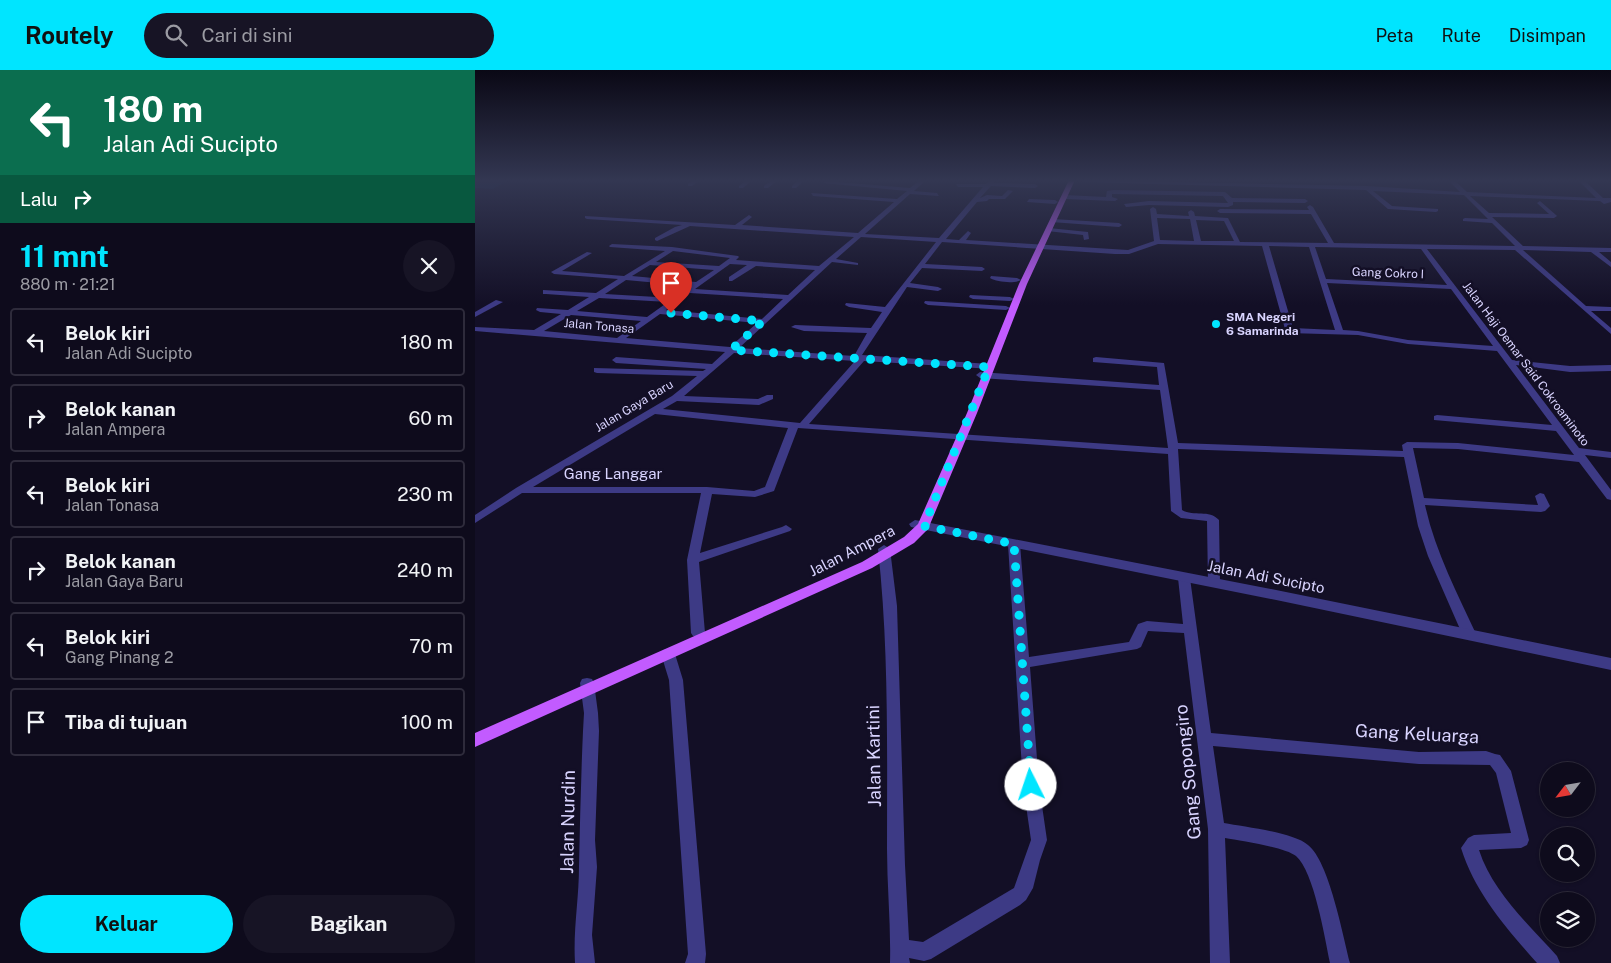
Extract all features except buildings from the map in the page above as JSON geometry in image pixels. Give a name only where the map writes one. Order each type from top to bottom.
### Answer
[{"type":"main road","name":"Jalan Ampera","points":[[475,731],[667,654],[909,540],[919,525],[959,435],[1047,222]]},
{"type":"main road","name":"Jalan Ampera","points":[[985,371],[1017,280],[1053,222]]},
{"type":"main road","name":"Jalan Ampera","points":[[475,740],[698,633],[884,552]]},
{"type":"street","points":[[656,222],[857,237],[1122,252],[1157,242],[1611,250]]},
{"type":"street","points":[[736,227],[743,222]]},
{"type":"street","name":"Jalan Gaya Baru","points":[[475,520],[520,490],[675,398],[714,367],[821,268],[875,222]]},
{"type":"street","points":[[798,426],[859,358],[872,331],[905,285],[956,222]]},
{"type":"street","points":[[1064,222],[1119,225]]},
{"type":"street","points":[[1155,222],[1157,242]]},
{"type":"street","points":[[1193,222],[1198,242]]},
{"type":"street","points":[[1227,222],[1238,243]]},
{"type":"street","points":[[1319,222],[1332,245]]},
{"type":"street","points":[[1493,222],[1518,248],[1611,332]]},
{"type":"street","points":[[657,239],[691,224]]},
{"type":"street","points":[[837,234],[843,229],[869,227]]},
{"type":"street","points":[[764,238],[781,230]]},
{"type":"street","points":[[1049,230],[1086,233],[1087,239]]},
{"type":"street","points":[[960,243],[968,233]]},
{"type":"street","points":[[1265,244],[1289,329],[1295,332],[1339,331],[1408,342],[1499,349]]},
{"type":"street","points":[[1311,245],[1339,331]]},
{"type":"street","points":[[612,246],[672,249],[736,257],[619,340]]},
{"type":"street","points":[[699,252],[713,246]]},
{"type":"street","name":"Jalan Haji Oemar Said Cokroaminoto","points":[[1422,246],[1611,497]]},
{"type":"street","points":[[536,333],[672,249]]},
{"type":"street","points":[[1591,249],[1611,265]]},
{"type":"street","points":[[589,253],[554,272],[697,284]]},
{"type":"street","points":[[831,260],[856,264]]},
{"type":"street","points":[[730,262],[821,268]]},
{"type":"street","points":[[648,263],[719,268]]},
{"type":"street","points":[[732,280],[755,263]]},
{"type":"street","points":[[920,266],[982,269]]},
{"type":"street","points":[[994,278],[1017,280]]},
{"type":"street","name":"Gang Cokro I","points":[[1322,281],[1453,286]]},
{"type":"street","points":[[905,285],[938,290]]},
{"type":"street","points":[[688,291],[790,298]]},
{"type":"street","points":[[546,292],[673,300]]},
{"type":"street","points":[[973,296],[1008,303]]},
{"type":"street","points":[[475,315],[499,302]]},
{"type":"street","points":[[928,303],[1008,303]]},
{"type":"street","points":[[849,305],[856,308],[887,310]]},
{"type":"street","points":[[1584,308],[1611,309]]},
{"type":"street","points":[[540,310],[648,319]]},
{"type":"street","points":[[658,312],[763,321]]},
{"type":"street","points":[[795,327],[872,331]]},
{"type":"street","name":"Jalan Tonasa","points":[[475,329],[731,350],[859,358],[1165,388]]},
{"type":"street","points":[[616,360],[714,367]]},
{"type":"street","points":[[1096,360],[1160,364],[1162,367],[1173,449],[1177,511],[1183,515],[1207,516],[1213,520],[1214,583]]},
{"type":"street","points":[[1510,362],[1571,369],[1611,368]]},
{"type":"street","points":[[597,370],[706,374]]},
{"type":"street","points":[[675,398],[759,402],[769,398]]},
{"type":"street","points":[[653,411],[798,426],[1173,449],[1408,454]]},
{"type":"street","points":[[1437,418],[1558,428]]},
{"type":"street","name":"Gang Langgar","points":[[520,490],[707,490],[755,494],[770,490],[798,426]]},
{"type":"street","points":[[1470,636],[1434,556],[1424,526],[1421,501],[1407,445],[1443,445],[1611,456]]},
{"type":"street","points":[[698,633],[693,560],[707,490]]},
{"type":"street","points":[[1421,501],[1541,509],[1544,506],[1540,496]]},
{"type":"street","name":"Jalan Adi Sucipto","points":[[919,525],[1611,664]]},
{"type":"street","points":[[693,560],[786,529]]},
{"type":"street","points":[[900,955],[930,949],[1014,899],[1024,888],[1031,860],[1039,840],[1031,785],[1014,544]]},
{"type":"street","name":"Jalan Kartini","points":[[884,552],[891,606],[895,756],[895,865],[900,919],[900,955]]},
{"type":"street","name":"Gang Sopongiro","points":[[1185,578],[1189,629],[1206,739],[1216,829],[1220,963]]},
{"type":"street","points":[[1023,663],[1132,646],[1137,644],[1143,628],[1147,626],[1189,629]]},
{"type":"street","points":[[667,654],[676,680],[697,954],[695,963]]},
{"type":"street","name":"Jalan Nurdin","points":[[585,963],[583,935],[588,867],[587,840],[591,722],[588,686]]},
{"type":"street","name":"Gang Keluarga","points":[[1206,739],[1419,758],[1486,757],[1495,760],[1503,771],[1522,837],[1519,842],[1483,841],[1474,843],[1470,848],[1471,856],[1491,890],[1550,963]]},
{"type":"street","points":[[1216,829],[1295,846],[1307,854],[1318,880],[1340,963]]},
{"type":"place","name":"SMA Negeri 6 Samarinda","points":[[1216,324]]},
{"type":"route","points":[[671,313],[763,321],[731,350],[989,367],[924,526],[1014,544],[1031,785]]}]
